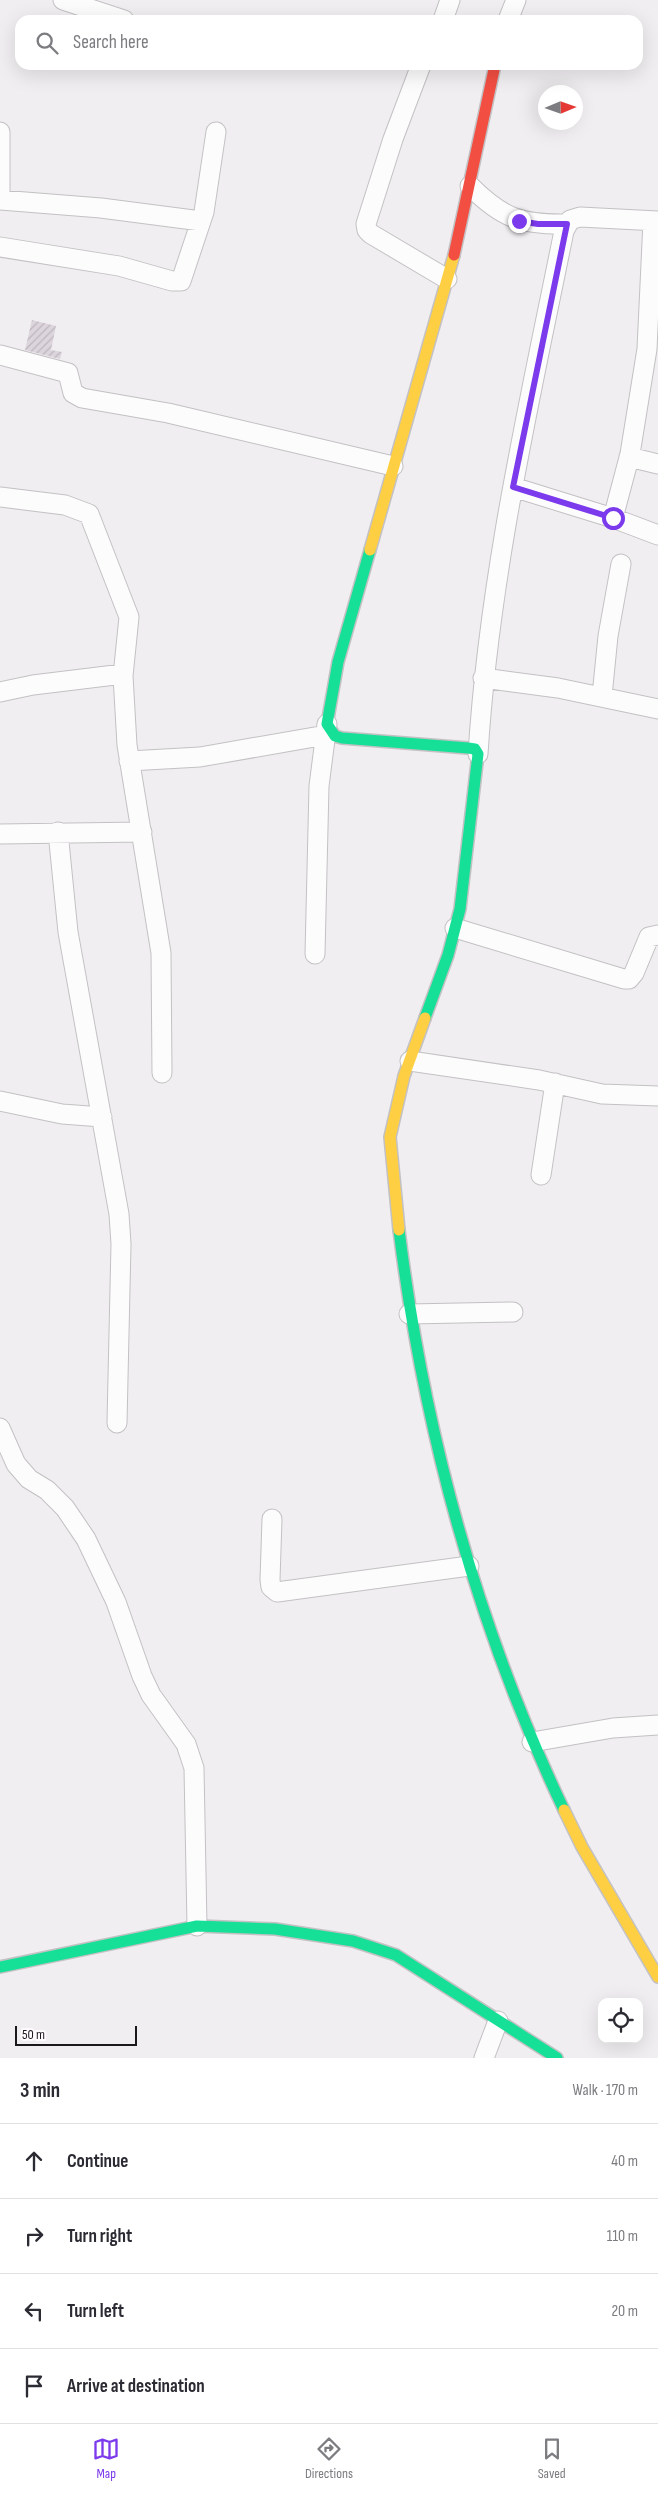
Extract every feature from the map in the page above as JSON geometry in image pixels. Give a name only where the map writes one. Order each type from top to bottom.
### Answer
[{"type":"street","points":[[63,0],[109,15]]},
{"type":"street","points":[[445,15],[450,0]]},
{"type":"street","points":[[510,15],[516,0]]},
{"type":"street","points":[[419,70],[393,139],[366,224],[367,230],[371,234],[447,279]]},
{"type":"street","points":[[315,954],[319,794],[326,730],[338,662],[458,242],[494,70]]},
{"type":"street","points":[[0,132],[0,194]]},
{"type":"street","points":[[0,247],[119,266],[177,282],[184,277],[201,221],[216,132]]},
{"type":"street","points":[[470,186],[488,204],[519,221],[538,224],[567,224]]},
{"type":"street","points":[[0,200],[101,208],[201,221]]},
{"type":"street","points":[[613,518],[629,457],[647,349],[656,221],[580,217],[570,220],[567,224],[513,487],[483,678],[478,754],[466,874],[455,928],[448,955],[410,1061],[394,1115],[390,1137],[394,1193],[409,1314],[452,1506],[469,1566],[505,1674],[532,1742],[582,1847],[658,1977]]},
{"type":"street","points":[[0,355],[68,373],[73,394],[82,398],[168,413],[393,466]]},
{"type":"street","points":[[629,457],[658,464]]},
{"type":"street","points":[[513,487],[613,518],[658,535]]},
{"type":"street","points":[[0,497],[65,505],[83,511],[92,519],[129,617],[123,674],[124,711],[129,761],[161,953],[162,1074]]},
{"type":"street","points":[[602,696],[608,636],[621,564]]},
{"type":"street","points":[[0,692],[33,685],[123,674]]},
{"type":"street","points":[[483,678],[602,696],[658,709]]},
{"type":"street","points":[[129,761],[200,757],[326,730],[342,738],[468,748],[475,749],[478,754]]},
{"type":"street","points":[[58,832],[68,932],[115,1186],[121,1244],[117,1423]]},
{"type":"street","points":[[0,834],[142,832]]},
{"type":"street","points":[[455,928],[624,979],[629,979],[634,973],[648,937],[658,935]]},
{"type":"street","points":[[410,1061],[555,1083],[602,1094],[658,1096]]},
{"type":"street","points":[[541,1174],[555,1083]]},
{"type":"street","points":[[0,1101],[62,1114],[102,1117]]},
{"type":"street","points":[[409,1314],[513,1312]]},
{"type":"street","points":[[0,1428],[16,1464],[29,1479],[47,1490],[65,1508],[86,1540],[116,1602],[131,1649],[148,1689],[186,1744],[194,1768],[197,1926]]},
{"type":"street","points":[[272,1519],[270,1580],[271,1587],[277,1592],[469,1566]]},
{"type":"street","points":[[532,1742],[613,1728],[658,1725]]},
{"type":"street","points":[[0,1967],[197,1926],[275,1929],[353,1941],[396,1955],[557,2058]]},
{"type":"street","points":[[484,2058],[498,2021]]},
{"type":"building","points":[[32,320],[56,326],[51,350],[62,352],[60,359],[25,350]]},
{"type":"traffic: fast","points":[[370,550],[338,662],[327,724],[335,736],[342,738],[468,748],[475,749],[478,754],[460,909],[448,955],[425,1018]]},
{"type":"traffic: fast","points":[[399,1230],[423,1380],[439,1454],[458,1527],[480,1599],[505,1670],[533,1741],[564,1810]]},
{"type":"traffic: fast","points":[[0,1967],[197,1926],[275,1929],[353,1941],[396,1955],[557,2058]]},
{"type":"traffic: slow","points":[[370,550],[454,255]]},
{"type":"traffic: slow","points":[[399,1230],[390,1137],[404,1076],[425,1018]]},
{"type":"traffic: slow","points":[[564,1810],[582,1847],[658,1977]]},
{"type":"traffic: jam","points":[[454,255],[494,70]]},
{"type":"route","points":[[519,221],[538,224],[567,224],[526,414],[513,487],[613,518]]}]
